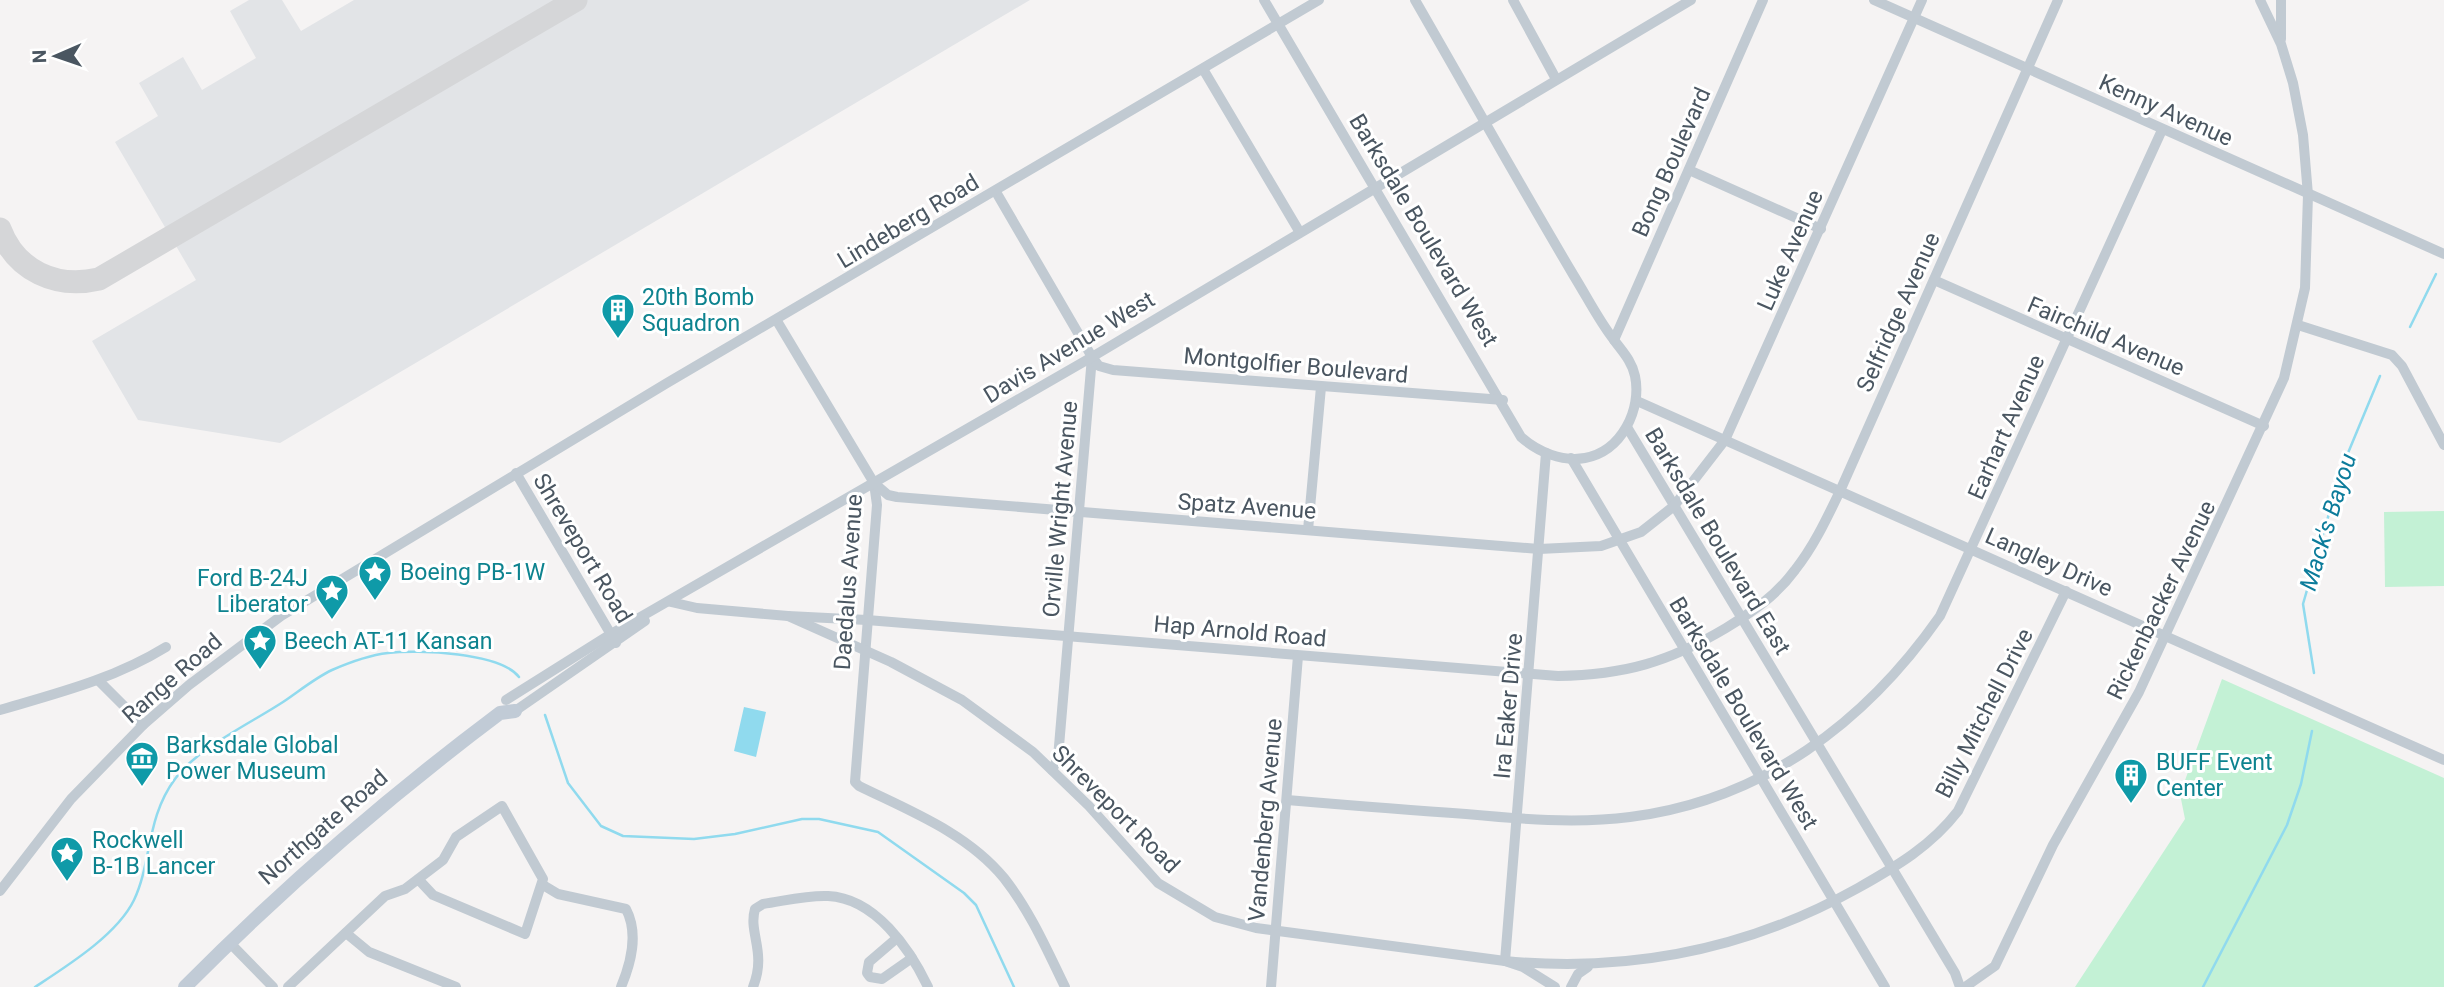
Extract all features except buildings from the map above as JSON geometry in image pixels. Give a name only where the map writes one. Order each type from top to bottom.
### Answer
[{"type":"main road","name":"Northgate Road","points":[[185,987],[229,942],[346,834],[507,708]]},
{"type":"street","name":"Barksdale Boulevard West","points":[[1265,0],[1503,400],[1509,419],[1521,437],[1546,453],[1569,458],[1885,987]]},
{"type":"street","name":"Lindeberg Road","points":[[516,473],[1320,0]]},
{"type":"street","name":"Barksdale Boulevard East","points":[[1415,0],[1614,340],[1624,350],[1635,374],[1637,401],[1627,427],[1963,987]]},
{"type":"street","points":[[1513,0],[1556,79]]},
{"type":"street","name":"Davis Avenue West","points":[[507,708],[671,602],[1092,357],[1299,231],[1691,0]]},
{"type":"street","name":"Bong Boulevard","points":[[1614,340],[1763,0]]},
{"type":"street","name":"Kenny Avenue","points":[[1874,0],[2444,254]]},
{"type":"street","name":"Luke Avenue","points":[[1620,541],[1641,532],[1674,506],[1725,440],[1923,0]]},
{"type":"street","name":"Selfridge Avenue","points":[[1686,652],[1774,595],[1796,570],[1840,491],[2058,0]]},
{"type":"street","points":[[2260,0],[2281,44],[2300,111],[2308,195]]},
{"type":"street","points":[[2281,0],[2281,44]]},
{"type":"street","points":[[1203,69],[1299,231]]},
{"type":"street","name":"Earhart Avenue","points":[[1287,800],[1518,819],[1601,820],[1651,814],[1717,796],[1760,777],[1817,743],[1868,703],[1917,649],[1940,616],[1973,549],[2162,130]]},
{"type":"street","points":[[1689,170],[1821,229]]},
{"type":"street","points":[[996,192],[1092,357]]},
{"type":"street","name":"Rickenbacker Avenue","points":[[1963,987],[1995,966],[2043,864],[2127,716],[2264,426],[2284,378],[2298,325],[2308,259],[2308,195]]},
{"type":"street","name":"Fairchild Avenue","points":[[1934,280],[2066,341],[2264,426]]},
{"type":"street","name":"Daedalus Avenue","points":[[777,321],[874,484],[877,505],[854,775],[859,786],[934,822],[968,845],[996,869],[1028,914],[1065,987]]},
{"type":"street","points":[[2298,325],[2392,355],[2402,366],[2444,445]]},
{"type":"street","name":"Montgolfier Boulevard","points":[[1092,357],[1099,366],[1113,370],[1503,400]]},
{"type":"street","name":"Orville Wright Avenue","points":[[1052,770],[1058,758],[1092,357]]},
{"type":"street","points":[[1308,530],[1321,387]]},
{"type":"street","name":"Langley Drive","points":[[1637,401],[2444,760]]},
{"type":"street","points":[[1569,458],[1596,454],[1618,440],[1627,427]]},
{"type":"street","name":"Ira Eaker Drive","points":[[1505,961],[1546,453]]},
{"type":"street","name":"Shreveport Road","points":[[516,473],[614,639]]},
{"type":"street","name":"Range Road","points":[[0,891],[71,799],[143,725],[189,684],[281,616],[516,473]]},
{"type":"street","name":"Spatz Avenue","points":[[874,484],[888,495],[897,497],[1539,549],[1575,550],[1620,541]]},
{"type":"street","name":"Billy Mitchell Drive","points":[[1505,961],[1591,965],[1663,959],[1703,951],[1768,932],[1834,901],[1892,869],[1934,839],[1958,811],[2066,592]]},
{"type":"street","name":"Shreveport Road","points":[[671,602],[697,608],[788,616],[962,700],[1014,737],[1052,770],[1089,806],[1158,883],[1215,917],[1236,924],[1276,931],[1505,961],[1523,967],[1555,987]]},
{"type":"street","name":"Hap Arnold Road","points":[[788,616],[867,620],[1530,674],[1609,673],[1656,663],[1686,652]]},
{"type":"street","points":[[0,710],[99,681],[128,669],[166,647]]},
{"type":"street","name":"Vandenberg Avenue","points":[[1271,987],[1298,656]]},
{"type":"street","points":[[99,681],[143,725]]},
{"type":"street","points":[[288,987],[385,896],[402,891],[418,879],[446,856],[456,838],[502,806],[542,874],[543,885],[524,933],[433,895],[418,879]]},
{"type":"street","points":[[543,885],[558,894],[626,909],[630,920],[632,953],[621,987]]},
{"type":"street","points":[[753,987],[760,960],[753,920],[755,909],[763,904],[809,897],[838,897],[860,906],[897,938],[928,987]]},
{"type":"street","points":[[346,933],[369,952],[456,987]]},
{"type":"street","points":[[897,938],[869,962],[867,973],[870,978],[882,979],[912,958]]},
{"type":"street","points":[[229,942],[273,987]]},
{"type":"street","points":[[1572,987],[1578,974],[1591,965]]},
{"type":"shaded area","points":[[249,0],[282,0],[301,31],[354,0],[1030,0],[280,443],[138,420],[92,341],[196,280],[115,142],[158,116],[139,83],[183,57],[202,90],[256,58],[230,11]]},
{"type":"green space","points":[[2444,511],[2444,586],[2385,587],[2384,512]]},
{"type":"green space","points":[[2222,679],[2444,778],[2444,987],[2075,987],[2185,819],[2180,794]]},
{"type":"water","points":[[744,707],[766,712],[756,757],[734,751]]},
{"type":"waterway","name":"Mack's Bayou","points":[[2410,327],[2436,274]]},
{"type":"waterway","name":"Mack's Bayou","points":[[2314,673],[2303,604],[2343,465],[2380,376]]},
{"type":"waterway","name":"Mack's Bayou","points":[[35,987],[90,949],[126,913],[140,885],[154,824],[166,794],[184,768],[225,737],[326,673],[381,654],[458,654],[495,663],[519,677]]},
{"type":"waterway","name":"Mack's Bayou","points":[[545,715],[568,783],[601,826],[623,836],[694,839],[735,834],[802,819],[819,819],[878,832],[964,893],[976,905],[1014,987]]},
{"type":"waterway","name":"Mack's Bayou","points":[[2203,987],[2287,825],[2301,784],[2312,731]]},
{"type":"taxiway","points":[[0,229],[16,256],[39,274],[68,281],[99,279],[576,0]]},
{"type":"place","name":"20th Bomb Squadron","points":[[618,340]]},
{"type":"place","name":"Boeing PB-1W","points":[[375,602]]},
{"type":"place","name":"Ford B-24J Liberator","points":[[332,621]]},
{"type":"place","name":"Beech AT-11 Kansan","points":[[260,671]]},
{"type":"place","name":"Barksdale Global Power Museum","points":[[142,788]]},
{"type":"place","name":"BUFF Event Center","points":[[2131,805]]},
{"type":"place","name":"Rockwell B-1B Lancer","points":[[67,883]]}]
